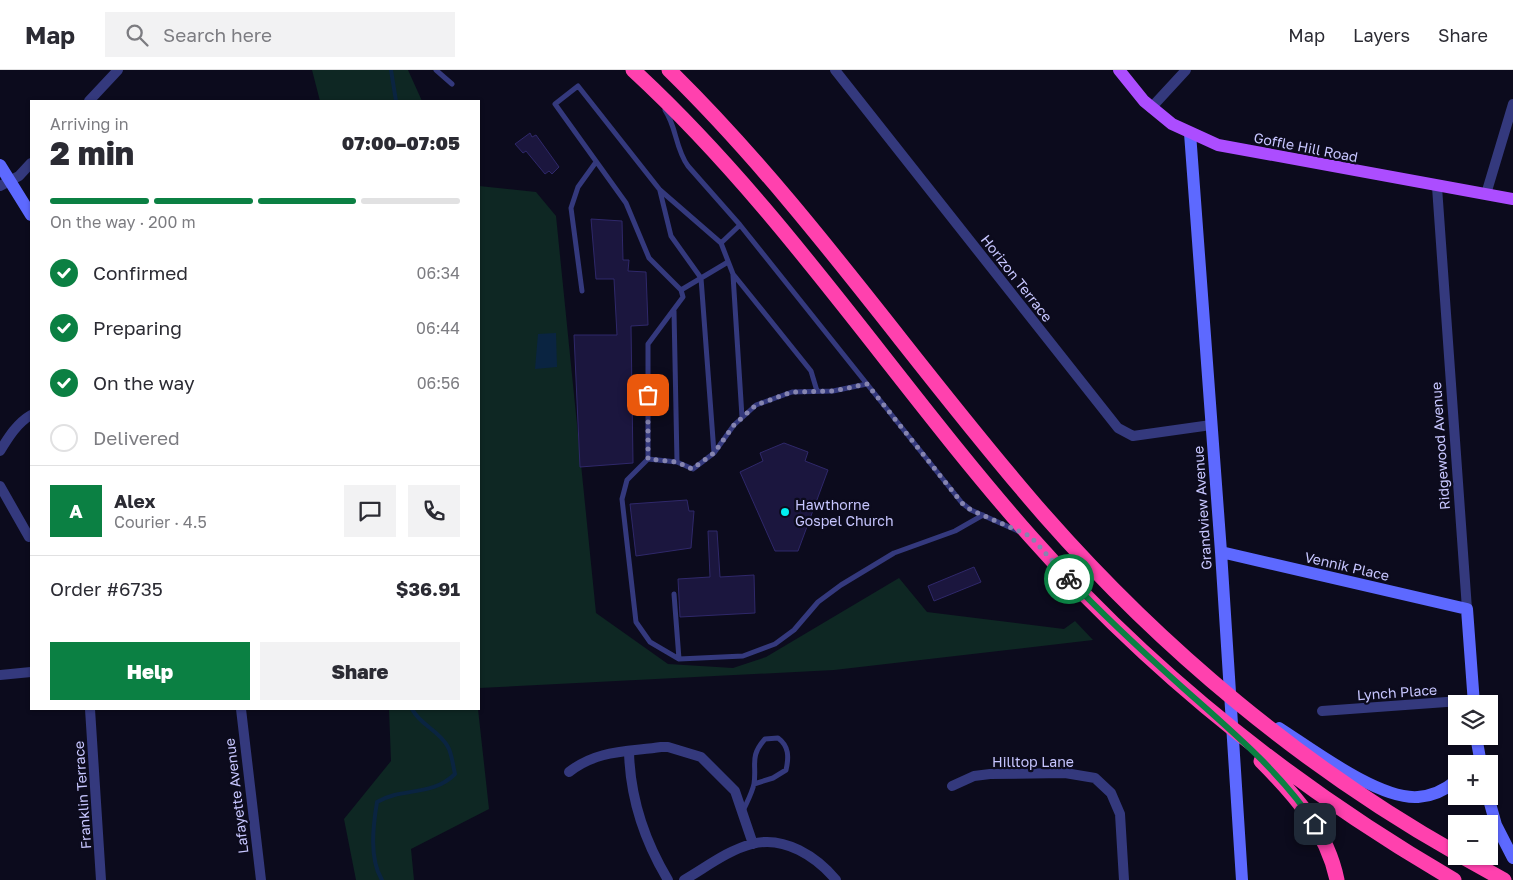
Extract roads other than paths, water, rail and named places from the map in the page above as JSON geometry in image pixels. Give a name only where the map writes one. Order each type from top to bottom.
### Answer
[{"type":"highway","points":[[668,70],[718,119],[770,178],[1047,518],[1138,613],[1236,701],[1346,783],[1448,849]]},
{"type":"highway","points":[[636,73],[700,136],[756,200],[1030,536],[1120,630],[1218,717],[1275,774],[1306,812],[1329,852],[1337,880]]},
{"type":"highway","points":[[1218,717],[1352,817],[1454,880]]},
{"type":"highway","points":[[1477,865],[1504,880]]},
{"type":"main road","name":"Goffle Hill Road","points":[[1119,70],[1151,108],[1190,133],[1232,148],[1513,199]]},
{"type":"street","points":[[90,100],[118,70]]},
{"type":"street","name":"Horizon Terrace","points":[[835,70],[1118,428],[1133,436],[1211,424]]},
{"type":"street","points":[[1151,108],[1186,70]]},
{"type":"street","points":[[1486,194],[1513,104]]},
{"type":"street","name":"Grandview Avenue","points":[[1190,133],[1221,552],[1242,880]]},
{"type":"street","points":[[5,184],[30,164]]},
{"type":"street","points":[[0,165],[5,184],[30,214]]},
{"type":"street","name":"Ridgewood Avenue","points":[[1437,186],[1473,695]]},
{"type":"street","points":[[0,452],[8,437],[30,416]]},
{"type":"street","points":[[0,486],[29,537]]},
{"type":"street","name":"Vennik Place","points":[[1221,552],[1467,609]]},
{"type":"street","points":[[0,675],[30,672]]},
{"type":"street","points":[[1236,701],[1345,769],[1389,792],[1403,796],[1431,795],[1448,787]]},
{"type":"street","name":"Lynch Place","points":[[1322,710],[1448,703]]},
{"type":"street","name":"Franklin Terrace","points":[[90,710],[101,880]]},
{"type":"street","name":"Lafayette Avenue","points":[[241,710],[261,880]]},
{"type":"street","points":[[569,772],[584,760],[602,755],[668,746],[701,757],[735,791],[753,844]]},
{"type":"street","points":[[629,751],[630,777],[641,826],[653,855],[668,880]]},
{"type":"street","name":"Hilltop Lane","points":[[952,786],[974,776],[990,774],[1065,773],[1095,778],[1111,794],[1120,814],[1124,880]]},
{"type":"street","points":[[1490,805],[1496,826],[1513,858]]},
{"type":"street","points":[[684,880],[729,854],[753,844],[788,845],[819,863],[836,880]]},
{"type":"lane","points":[[436,70],[452,84]]},
{"type":"lane","points":[[636,73],[674,126],[681,156],[740,224],[962,503],[984,516],[1030,536]]},
{"type":"lane","points":[[817,391],[810,371],[733,274],[722,243],[660,190],[578,86],[555,104],[626,203],[649,258],[681,290],[683,297],[648,344],[648,459],[627,480],[622,499],[636,622],[650,642],[679,658],[743,656],[775,644],[794,630],[818,602],[841,585],[894,553],[955,531],[984,516]]},
{"type":"lane","points":[[582,291],[571,208],[578,187],[596,162]]},
{"type":"lane","points":[[660,190],[671,236],[701,278],[714,453]]},
{"type":"lane","points":[[722,243],[740,224]]},
{"type":"lane","points":[[681,290],[728,262]]},
{"type":"lane","points":[[733,274],[742,418]]},
{"type":"lane","points":[[674,311],[677,462]]},
{"type":"lane","points":[[648,459],[677,462],[692,469],[714,453],[734,425],[756,405],[792,392],[833,391],[867,384]]},
{"type":"lane","points":[[674,594],[679,658]]},
{"type":"lane","points":[[742,813],[754,784],[756,748],[765,739],[778,738],[784,742],[788,752],[786,770],[773,778],[754,784]]},
{"type":"water","points":[[556,333],[557,367],[535,369],[538,334]]},
{"type":"waterway","points":[[391,70],[396,100]]},
{"type":"waterway","points":[[382,880],[375,862],[373,842],[377,802],[387,797],[437,786],[455,774],[448,747],[440,736],[420,720],[413,710]]},
{"type":"place","name":"Hawthorne Gospel Church","points":[[785,512]]}]
